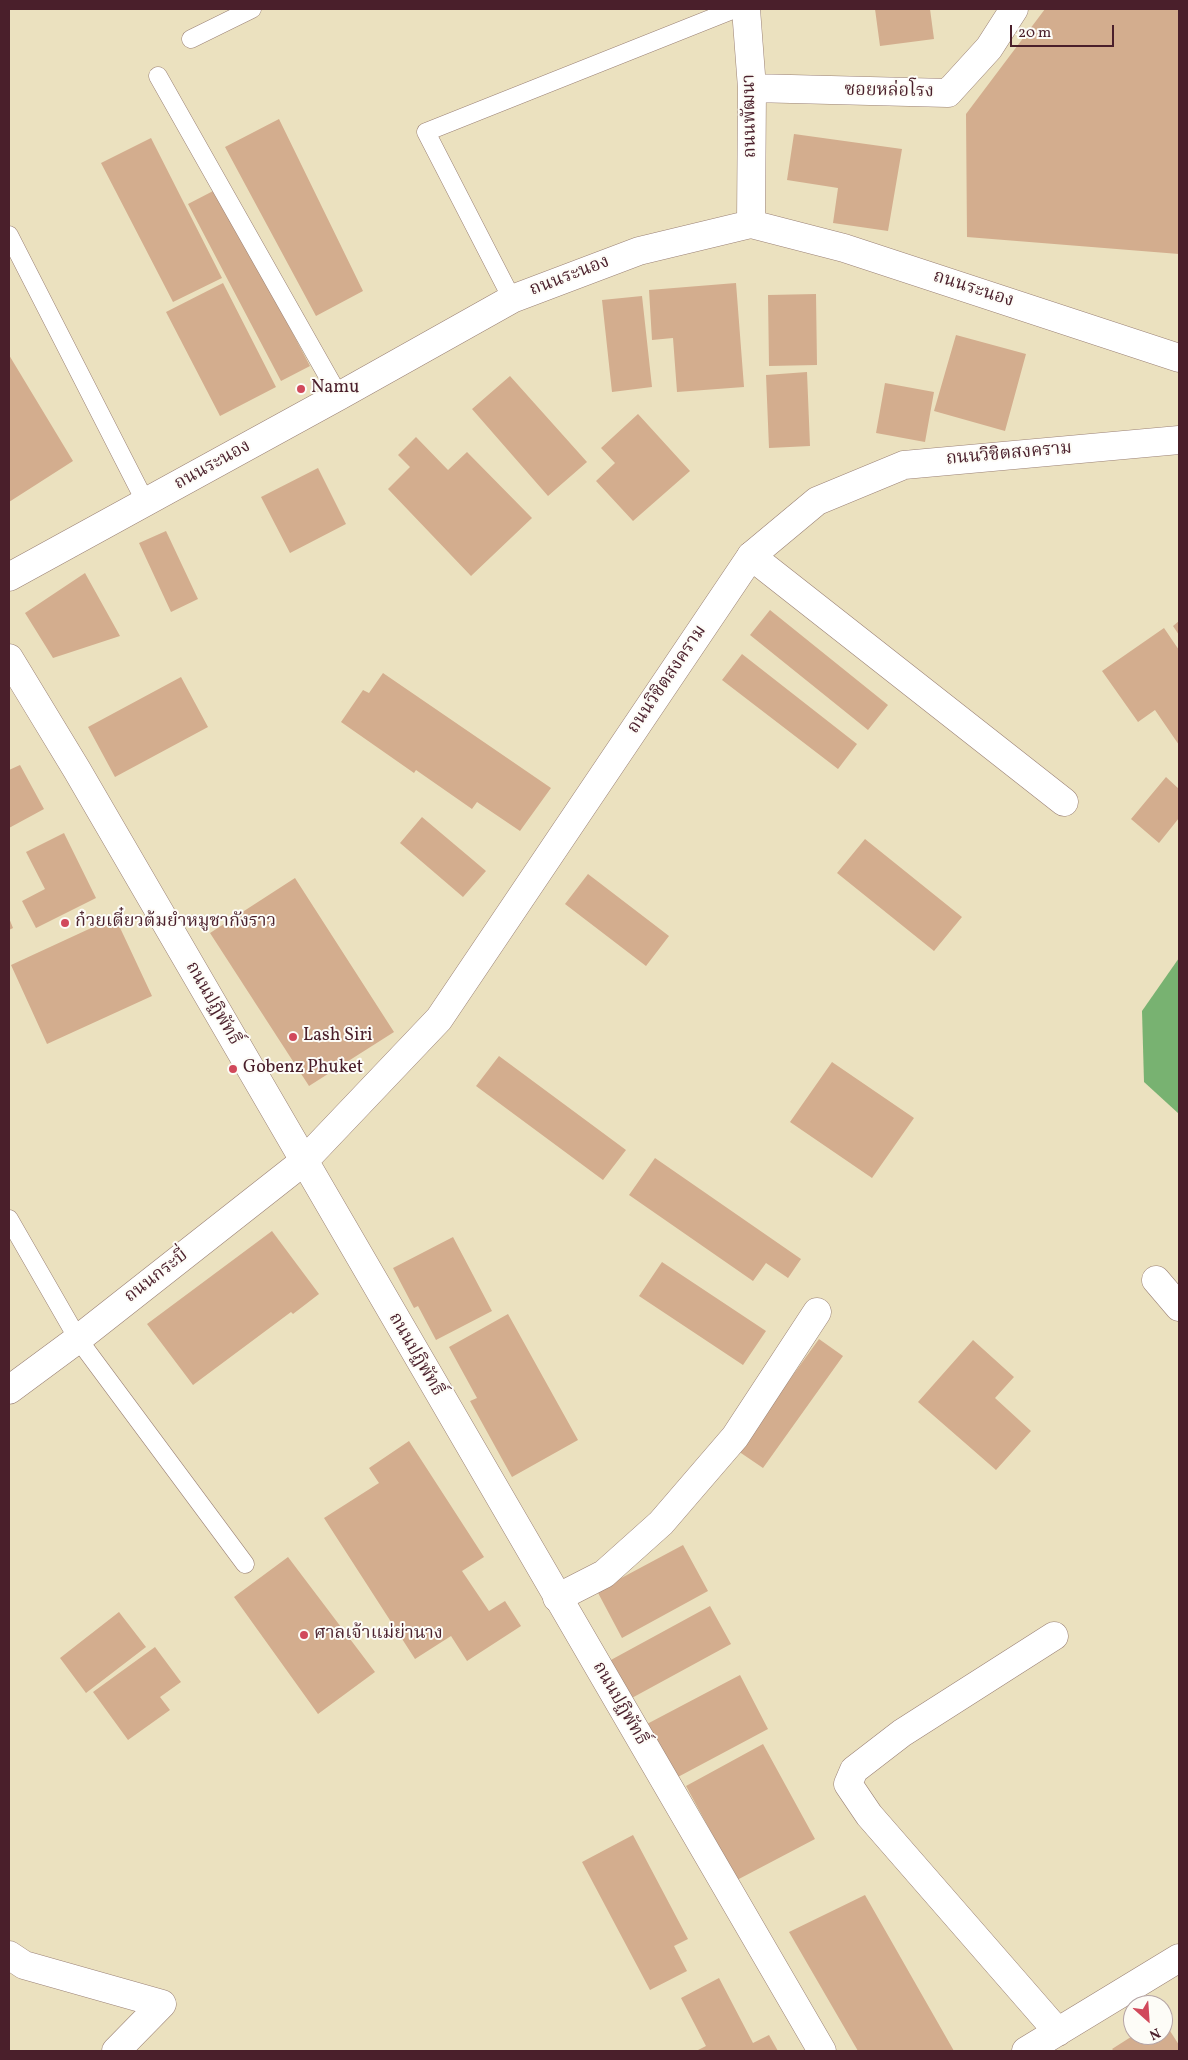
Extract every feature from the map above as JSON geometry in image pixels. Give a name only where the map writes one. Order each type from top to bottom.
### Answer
[{"type":"street","name":"ถนนพัฒนา","points":[[746,9],[752,88],[751,224]]},
{"type":"street","name":"ซอยหล่อโรง","points":[[752,88],[948,93],[989,48],[1014,9]]},
{"type":"street","name":"ถนนระนอง","points":[[9,577],[146,503],[512,299],[639,251],[751,224],[844,248],[1179,358]]},
{"type":"street","name":"ถนนวิชิตสงคราม","points":[[303,1162],[438,1019],[751,556],[818,501],[904,465],[1179,440]]},
{"type":"street","points":[[751,556],[1064,802]]},
{"type":"street","name":"ถนนปฏิพัทธิ์","points":[[9,658],[77,770],[303,1162],[822,2051]]},
{"type":"street","name":"ถนนกระบี่","points":[[9,1390],[78,1339],[303,1162]]},
{"type":"street","points":[[1156,1280],[1179,1307]]},
{"type":"street","points":[[557,1598],[604,1574],[661,1523],[735,1436],[817,1312]]},
{"type":"street","points":[[1054,1636],[902,1733],[854,1770],[848,1784],[869,1815],[1058,2032]]},
{"type":"street","points":[[9,1955],[24,1965],[162,2004],[116,2051]]},
{"type":"street","points":[[1026,2051],[1179,1958]]},
{"type":"lane","points":[[191,39],[252,9]]},
{"type":"lane","points":[[512,299],[426,132],[735,9]]},
{"type":"lane","points":[[158,76],[339,396]]},
{"type":"lane","points":[[9,235],[146,503]]},
{"type":"lane","points":[[9,1219],[78,1339],[245,1564]]},
{"type":"green space","points":[[1179,958],[1179,1114],[1144,1082],[1142,1011]]},
{"type":"building","points":[[875,9],[930,9],[934,39],[880,46]]},
{"type":"building","points":[[1045,9],[1179,9],[1179,254],[967,237],[966,114]]},
{"type":"building","points":[[279,119],[363,291],[316,316],[225,147]]},
{"type":"building","points":[[794,134],[902,149],[888,231],[833,223],[838,188],[787,180]]},
{"type":"building","points":[[151,138],[222,278],[173,302],[101,163]]},
{"type":"building","points":[[217,189],[310,366],[281,381],[188,204]]},
{"type":"building","points":[[223,283],[276,387],[220,416],[166,312]]},
{"type":"building","points":[[736,283],[744,387],[677,392],[673,338],[652,340],[649,290]]},
{"type":"building","points":[[816,294],[817,365],[769,366],[768,295]]},
{"type":"building","points":[[642,296],[652,387],[612,392],[602,300]]},
{"type":"building","points":[[956,335],[1026,354],[1005,431],[934,411]]},
{"type":"building","points":[[9,355],[73,461],[9,502]]},
{"type":"building","points":[[807,372],[810,446],[769,448],[766,375]]},
{"type":"building","points":[[510,376],[587,462],[548,496],[472,409]]},
{"type":"building","points":[[885,383],[934,392],[925,442],[876,433]]},
{"type":"building","points":[[638,414],[690,471],[633,521],[596,481],[615,463],[601,448]]},
{"type":"building","points":[[416,437],[448,470],[467,452],[532,518],[471,576],[388,489],[410,467],[398,455]]},
{"type":"building","points":[[318,468],[346,524],[290,553],[261,497]]},
{"type":"building","points":[[166,531],[198,599],[171,612],[139,543]]},
{"type":"building","points":[[85,573],[120,636],[53,658],[25,613]]},
{"type":"building","points":[[770,610],[888,705],[868,730],[750,635]]},
{"type":"building","points":[[1179,621],[1179,635],[1173,626]]},
{"type":"building","points":[[1164,628],[1179,650],[1179,745],[1155,710],[1138,722],[1102,671]]},
{"type":"building","points":[[742,654],[857,744],[838,769],[722,680]]},
{"type":"building","points":[[383,673],[551,788],[520,831],[477,802],[472,809],[416,770],[414,773],[341,722],[363,690],[369,693]]},
{"type":"building","points":[[181,677],[208,727],[115,777],[88,727]]},
{"type":"building","points":[[20,765],[44,809],[9,828],[9,770]]},
{"type":"building","points":[[1166,777],[1179,789],[1179,818],[1159,843],[1131,819]]},
{"type":"building","points":[[422,817],[486,871],[463,897],[400,843]]},
{"type":"building","points":[[64,833],[96,898],[36,928],[22,901],[45,889],[26,852]]},
{"type":"building","points":[[865,839],[962,917],[934,951],[837,873]]},
{"type":"building","points":[[588,874],[669,936],[646,966],[565,904]]},
{"type":"building","points":[[295,878],[394,1032],[309,1086],[210,933]]},
{"type":"building","points":[[115,917],[152,996],[47,1044],[11,965]]},
{"type":"building","points":[[9,918],[13,928],[9,930]]},
{"type":"building","points":[[499,1056],[626,1150],[603,1180],[476,1086]]},
{"type":"building","points":[[832,1062],[914,1118],[872,1178],[790,1122]]},
{"type":"building","points":[[655,1158],[801,1259],[788,1278],[766,1263],[753,1281],[629,1195]]},
{"type":"building","points":[[272,1231],[319,1294],[293,1314],[291,1312],[193,1385],[147,1324]]},
{"type":"building","points":[[453,1237],[492,1311],[436,1340],[418,1306],[414,1308],[393,1268]]},
{"type":"building","points":[[662,1262],[766,1331],[743,1365],[639,1296]]},
{"type":"building","points":[[508,1314],[578,1440],[512,1477],[470,1401],[477,1398],[449,1347]]},
{"type":"building","points":[[819,1339],[843,1356],[763,1468],[738,1451]]},
{"type":"building","points":[[973,1340],[1014,1377],[995,1398],[1031,1431],[996,1470],[918,1402]]},
{"type":"building","points":[[409,1441],[484,1557],[462,1571],[489,1611],[505,1601],[521,1626],[467,1661],[451,1636],[415,1659],[324,1518],[379,1483],[369,1468]]},
{"type":"building","points":[[683,1545],[708,1591],[622,1638],[597,1591]]},
{"type":"building","name":"ศาลเจ้าแม่ย่านาง","points":[[288,1557],[375,1672],[318,1714],[234,1597]]},
{"type":"building","points":[[710,1606],[731,1644],[630,1699],[609,1661]]},
{"type":"building","points":[[119,1612],[146,1647],[86,1693],[60,1658]]},
{"type":"building","points":[[155,1647],[181,1682],[160,1697],[170,1710],[128,1740],[93,1692]]},
{"type":"building","points":[[740,1675],[768,1729],[676,1778],[647,1724]]},
{"type":"building","points":[[763,1744],[815,1839],[737,1880],[686,1786]]},
{"type":"building","points":[[633,1835],[688,1939],[674,1946],[687,1971],[650,1990],[582,1862]]},
{"type":"building","points":[[865,1895],[954,2051],[858,2051],[789,1932]]},
{"type":"building","points":[[719,1978],[753,2043],[769,2035],[778,2051],[696,2051],[706,2046],[681,1998]]},
{"type":"building","points":[[1173,2036],[1179,2045],[1179,2051],[1114,2051],[1112,2049],[1123,2042],[1123,2045],[1173,2045]]},
{"type":"place","name":"Namu","points":[[301,389]]},
{"type":"place","name":"ก๋วยเตี๋ยวต้มยำหมูชากังราว","points":[[65,923]]},
{"type":"place","name":"Lash Siri","points":[[293,1037]]},
{"type":"place","name":"Gobenz Phuket","points":[[233,1069]]},
{"type":"place","name":"ศาลเจ้าแม่ย่านาง","points":[[304,1635]]}]
